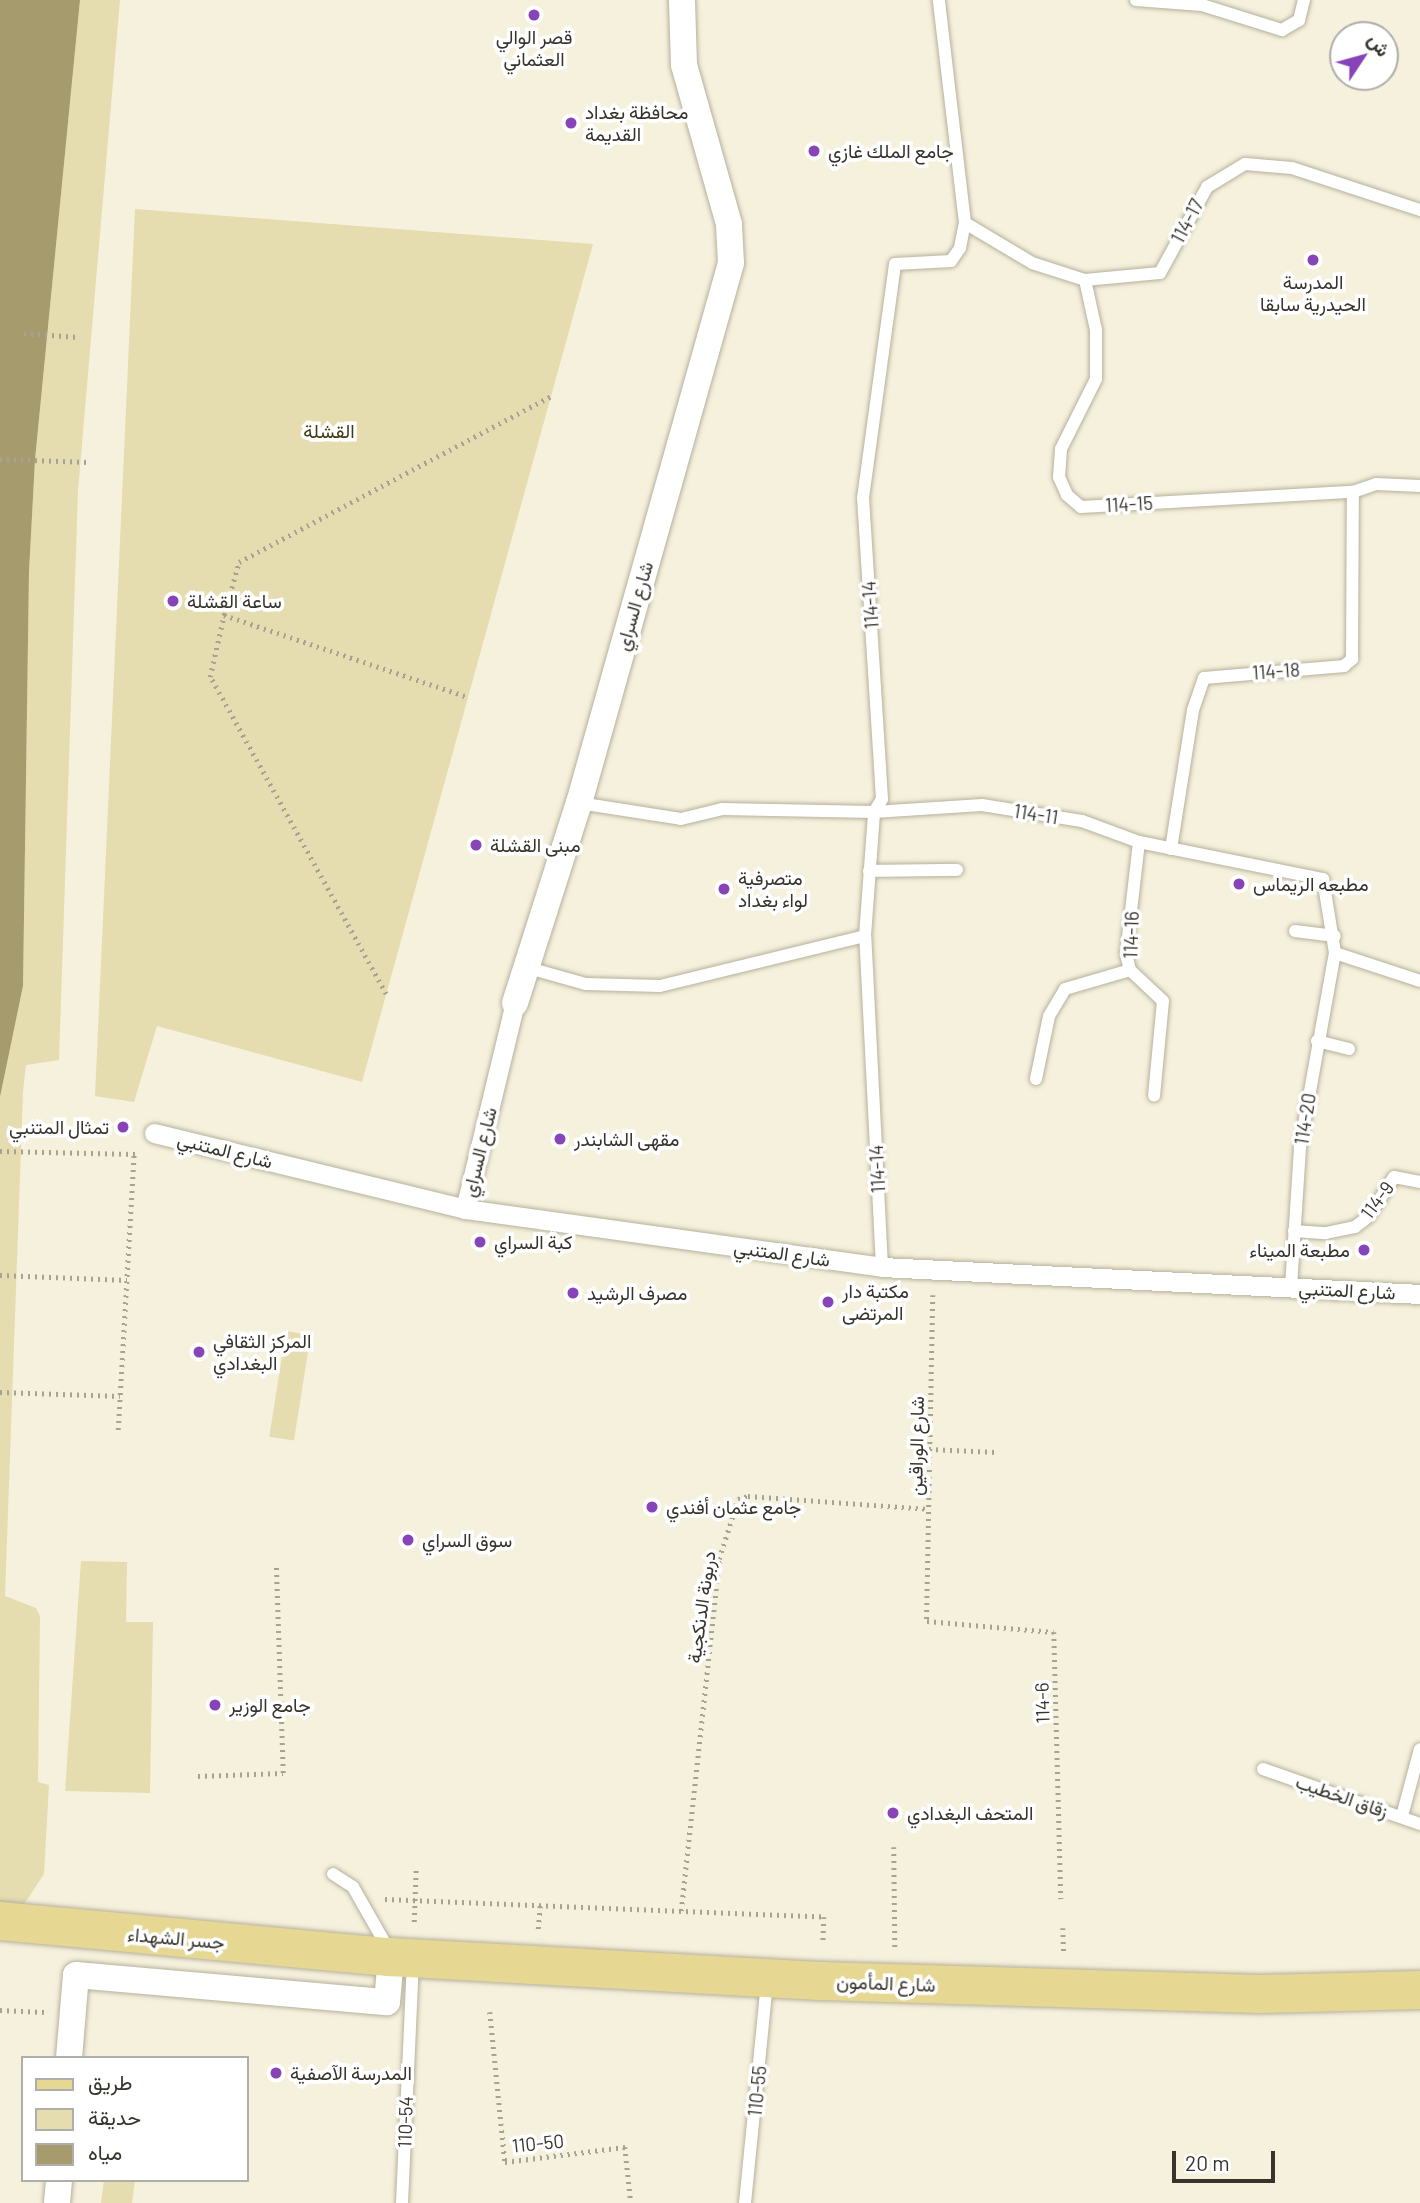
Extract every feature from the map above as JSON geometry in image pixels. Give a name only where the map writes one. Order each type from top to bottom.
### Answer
[{"type":"main road","name":"جسر الشهداء","points":[[0,1921],[352,1954]]},
{"type":"main road","name":"شارع المأمون","points":[[352,1954],[822,1981],[1259,1994],[1420,1990]]},
{"type":"street","name":"شارع السراي","points":[[465,1209],[525,967],[579,803],[730,264],[729,224],[684,65],[682,0]]},
{"type":"street","name":"شارع المتنبي","points":[[154,1133],[465,1209],[883,1267],[934,1273],[1420,1294]]},
{"type":"street","points":[[69,2056],[76,1975],[387,2002],[402,1957]]},
{"type":"street","points":[[57,2203],[59,2182]]},
{"type":"lane","name":"114-14","points":[[883,1267],[866,936],[874,812],[882,800],[863,498],[895,264],[951,261],[960,248],[965,223],[939,0]]},
{"type":"lane","points":[[1136,0],[1202,5],[1282,30],[1299,20],[1304,0]]},
{"type":"lane","name":"114-17","points":[[965,223],[1032,263],[1085,280],[1160,273],[1207,187],[1245,164],[1292,168],[1420,211]]},
{"type":"lane","name":"114-15","points":[[1085,280],[1096,330],[1096,379],[1061,449],[1059,477],[1067,495],[1081,507],[1353,492],[1376,484],[1420,486]]},
{"type":"lane","name":"114-18","points":[[1171,849],[1193,710],[1204,678],[1344,666],[1352,659],[1353,492]]},
{"type":"lane","name":"114-11","points":[[579,803],[681,819],[722,809],[874,812],[982,805],[1082,821],[1139,842],[1323,879],[1335,936],[1335,953]]},
{"type":"lane","name":"114-16","points":[[1139,842],[1126,954],[1130,970],[1163,1001],[1154,1097]]},
{"type":"lane","points":[[869,871],[957,870]]},
{"type":"lane","points":[[1294,931],[1335,936]]},
{"type":"lane","points":[[525,967],[586,984],[660,986],[866,936]]},
{"type":"lane","points":[[1335,953],[1420,981]]},
{"type":"lane","name":"114-20","points":[[1291,1287],[1300,1147],[1335,953]]},
{"type":"lane","points":[[1036,1079],[1049,1016],[1065,989],[1130,970]]},
{"type":"lane","points":[[1317,1041],[1349,1049]]},
{"type":"lane","name":"114-9","points":[[1294,1231],[1326,1233],[1355,1227],[1379,1204],[1394,1177],[1420,1182]]},
{"type":"lane","points":[[1402,1816],[1420,1749]]},
{"type":"lane","name":"زقاق الخطيب","points":[[1263,1769],[1420,1824]]},
{"type":"lane","points":[[332,1874],[353,1887],[402,1957]]},
{"type":"lane","name":"110-54","points":[[402,1957],[402,2203]]},
{"type":"lane","name":"110-55","points":[[745,2203],[768,1978]]},
{"type":"path","points":[[24,333],[78,337]]},
{"type":"path","points":[[386,994],[210,677],[224,615],[239,562],[551,396]]},
{"type":"path","points":[[0,459],[89,462]]},
{"type":"path","points":[[224,615],[468,697]]},
{"type":"path","points":[[0,1151],[134,1155],[118,1430]]},
{"type":"path","name":"شارع الوراقين","points":[[927,1621],[934,1273]]},
{"type":"path","points":[[3,1275],[127,1280]]},
{"type":"path","points":[[1,1392],[120,1396]]},
{"type":"path","points":[[929,1449],[996,1452]]},
{"type":"path","name":"دربونة الدنكجية","points":[[681,1911],[719,1559],[738,1499],[748,1496],[928,1509]]},
{"type":"path","points":[[198,1776],[283,1773],[276,1564]]},
{"type":"path","name":"114-6","points":[[927,1621],[1054,1632],[1062,1899]]},
{"type":"path","points":[[894,1847],[895,1930]]},
{"type":"path","points":[[402,1957],[415,1900],[416,1867]]},
{"type":"path","points":[[380,1899],[824,1917],[822,1981]]},
{"type":"path","points":[[538,1933],[540,1905]]},
{"type":"path","points":[[0,2010],[45,2012]]},
{"type":"path","name":"110-50","points":[[490,2012],[505,2162],[625,2147],[631,2203]]},
{"type":"green space","points":[[80,0],[120,0],[78,491],[59,1060],[26,1065],[23,1092],[5,1596],[36,1608],[40,1616],[38,1782],[49,1785],[44,1874],[0,1941],[0,1097],[23,986],[29,572],[35,460]]},
{"type":"green space","name":"القشلة","points":[[135,209],[593,244],[362,1082],[157,1026],[134,1102],[95,1096]]},
{"type":"green space","points":[[286,1331],[311,1335],[294,1441],[269,1437]]},
{"type":"green space","points":[[81,1561],[127,1562],[126,1622],[153,1622],[150,1793],[65,1791]]},
{"type":"green space","points":[[104,2182],[135,2182],[132,2203],[101,2203]]},
{"type":"water","points":[[0,0],[80,0],[35,460],[29,572],[23,986],[0,1097]]},
{"type":"place","name":"قصر الوالي العثماني","points":[[534,15]]},
{"type":"place","name":"محافظة بغداد القديمة","points":[[571,123]]},
{"type":"place","name":"جامع الملك غازي","points":[[814,151]]},
{"type":"place","name":"المدرسة الحيدرية سابقا","points":[[1313,260]]},
{"type":"place","name":"ساعة القشلة","points":[[173,601]]},
{"type":"place","name":"مبنى القشلة","points":[[476,845]]},
{"type":"place","name":"مطبعه الريماس","points":[[1239,884]]},
{"type":"place","name":"متصرفية لواء بغداد","points":[[724,889]]},
{"type":"place","name":"تمثال المتنبي","points":[[123,1127]]},
{"type":"place","name":"مقهى الشابندر","points":[[560,1139]]},
{"type":"place","name":"كبة السراي","points":[[480,1242]]},
{"type":"place","name":"مطبعة الميناء","points":[[1364,1250]]},
{"type":"place","name":"مصرف الرشيد","points":[[573,1293]]},
{"type":"place","name":"مكتبة دار المرتضى","points":[[828,1302]]},
{"type":"place","name":"المركز الثقافي البغدادي","points":[[199,1352]]},
{"type":"place","name":"جامع عثمان أفندي","points":[[652,1507]]},
{"type":"place","name":"سوق السراي","points":[[408,1540]]},
{"type":"place","name":"جامع الوزير","points":[[215,1705]]},
{"type":"place","name":"المتحف البغدادي","points":[[893,1813]]},
{"type":"place","name":"المدرسة الآصفية","points":[[276,2073]]}]
